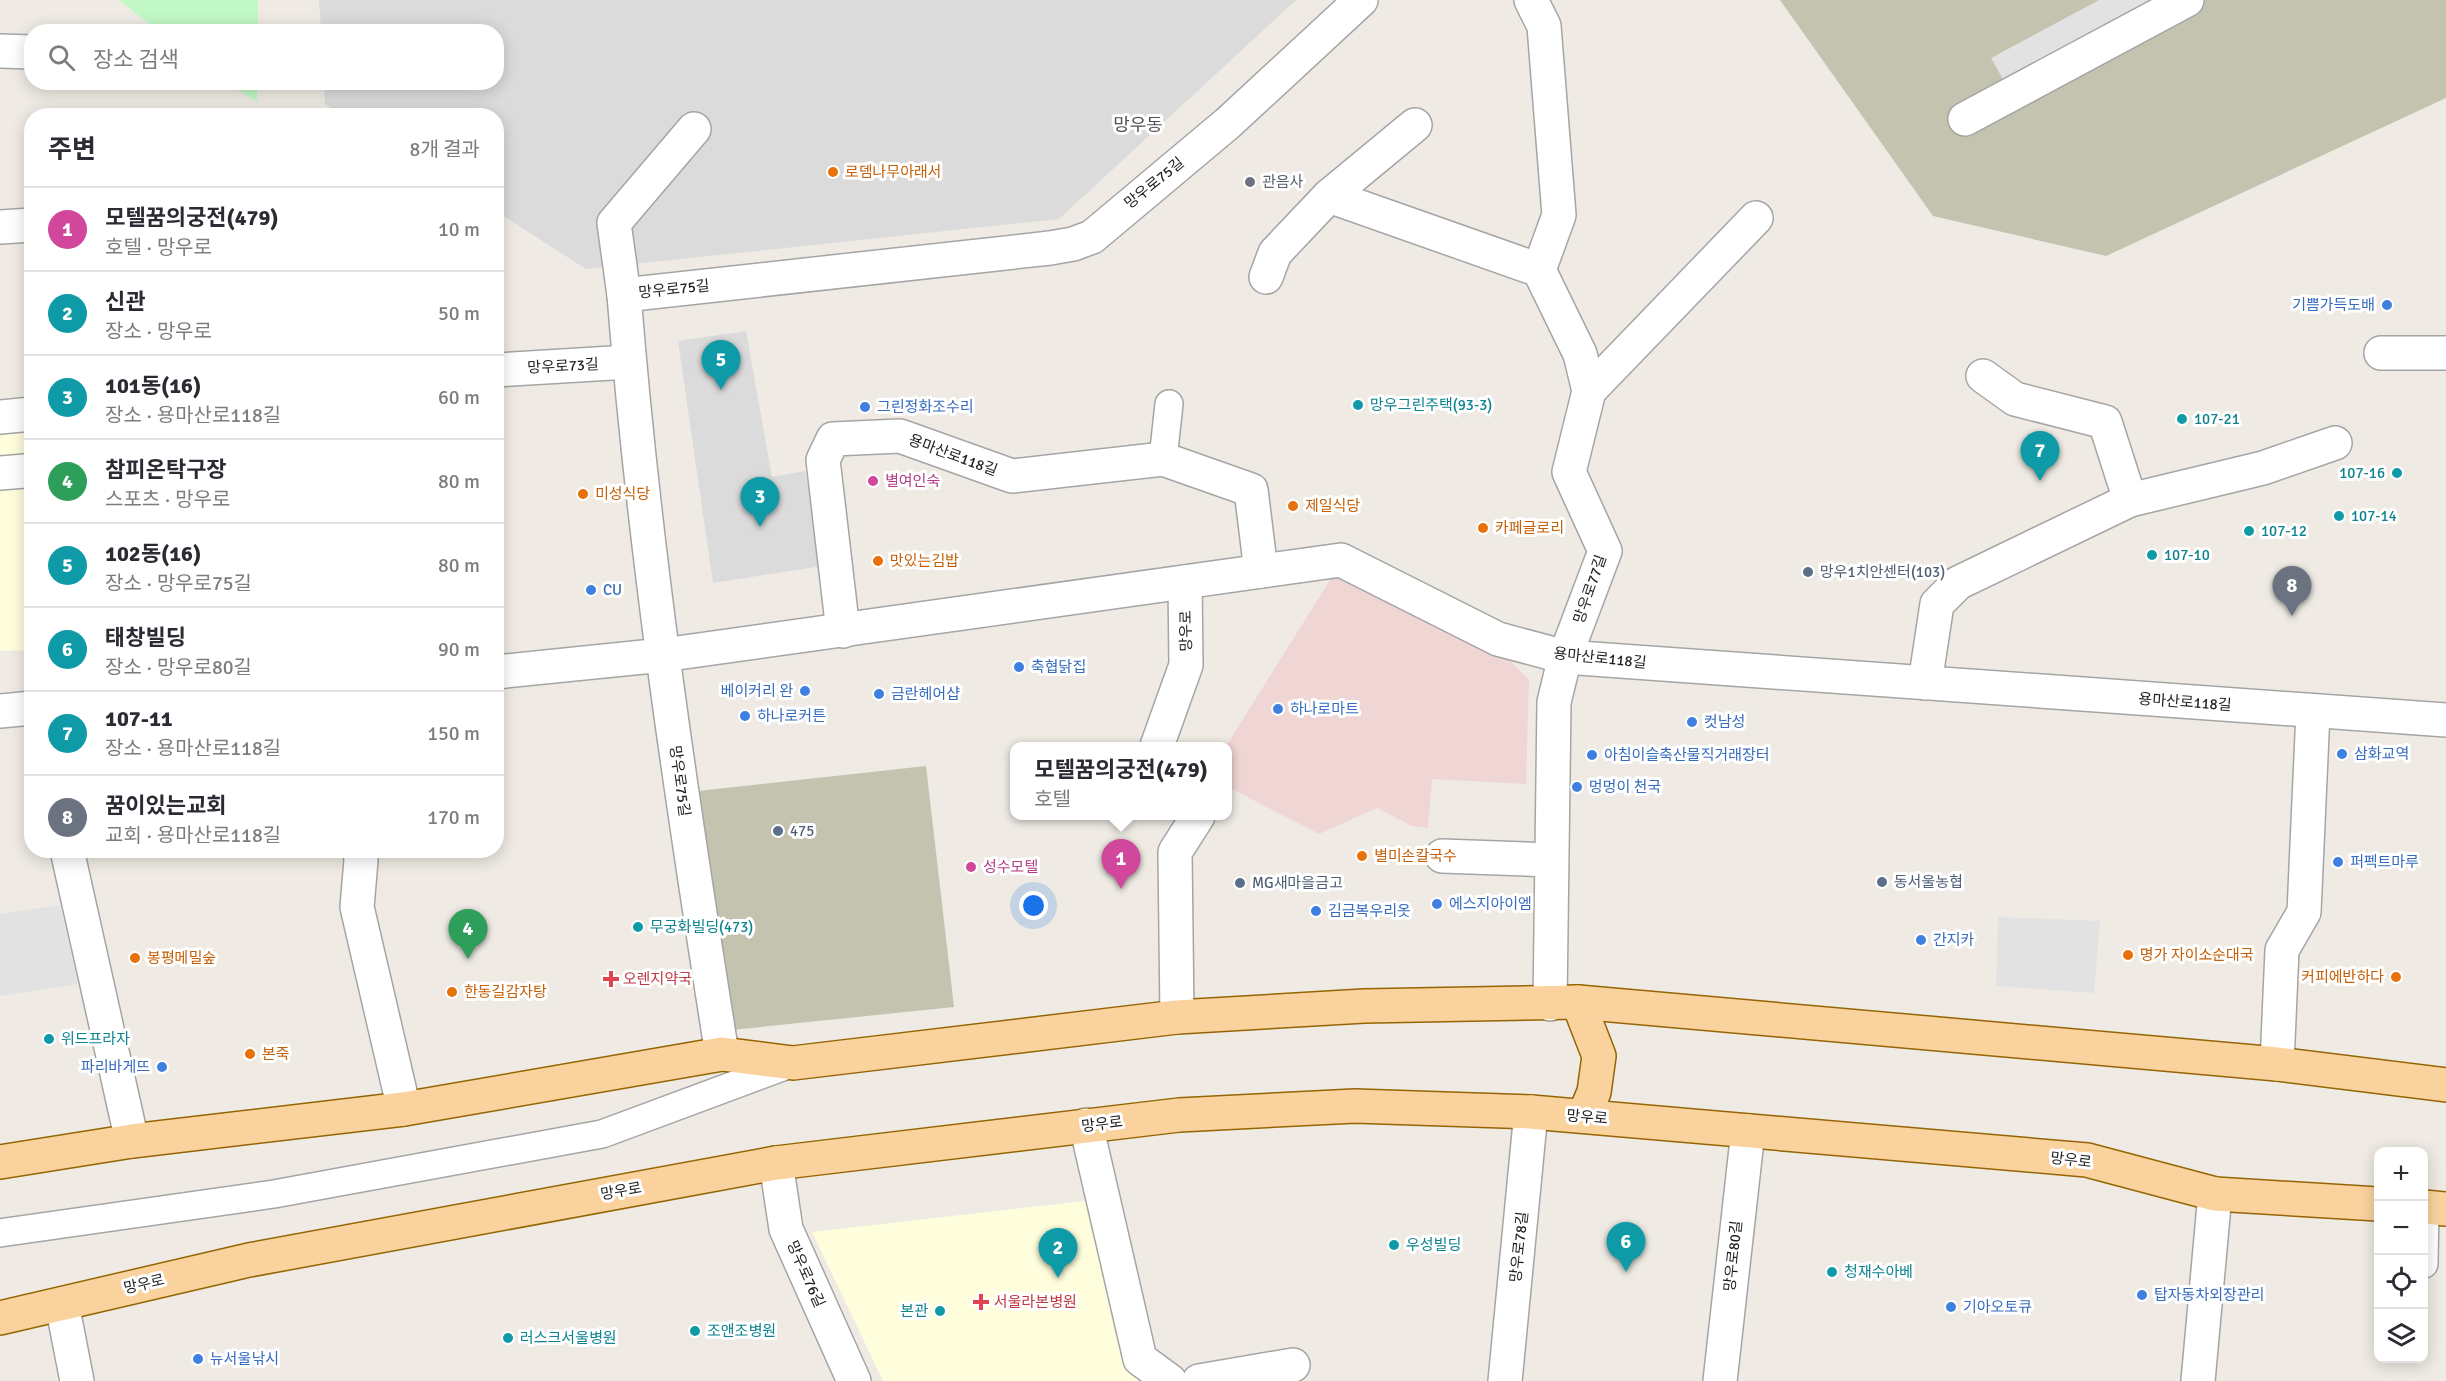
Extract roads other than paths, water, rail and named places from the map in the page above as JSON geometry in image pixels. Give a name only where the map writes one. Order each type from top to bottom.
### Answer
[{"type":"main road","points":[[1564,1003],[1599,1056],[1594,1092],[1584,1116]]},
{"type":"main road","points":[[0,1162],[132,1141],[404,1109],[722,1054],[793,1064],[1177,1017],[1364,1006],[1564,1003],[2277,1064],[2446,1085]]},
{"type":"main road","name":"망우로","points":[[0,1318],[249,1260],[776,1162],[1179,1115],[1355,1106],[1531,1112],[2087,1160],[2215,1194],[2374,1204]]},
{"type":"street","name":"망우로75길","points":[[722,1054],[684,812],[663,655],[629,362],[624,295],[1050,248],[1073,244],[1092,237],[1228,123],[1361,0]]},
{"type":"street","points":[[1329,196],[1539,270],[1559,215],[1544,26],[1531,0]]},
{"type":"street","points":[[1965,119],[2187,0]]},
{"type":"street","points":[[0,51],[24,52]]},
{"type":"street","points":[[1266,277],[1275,254],[1329,196],[1415,125]]},
{"type":"street","points":[[624,295],[614,223],[694,129]]},
{"type":"street","points":[[1589,391],[1756,218]]},
{"type":"street","points":[[0,227],[24,226]]},
{"type":"street","name":"망우로77길","points":[[1539,270],[1580,354],[1589,391],[1569,472],[1605,551],[1565,657],[1554,702],[1551,860],[1564,1003]]},
{"type":"street","points":[[2381,353],[2446,353]]},
{"type":"street","name":"망우로73길","points":[[504,370],[629,362]]},
{"type":"street","points":[[1983,376],[2015,399],[2105,422],[2130,500]]},
{"type":"street","points":[[0,417],[24,415]]},
{"type":"street","name":"용마산로118길","points":[[843,631],[823,460],[834,439],[900,436],[1011,476],[1163,459],[1251,490],[1260,571]]},
{"type":"street","points":[[1925,683],[1936,604],[1958,583],[2130,500],[2263,468],[2335,442]]},
{"type":"street","name":"용마산로118길","points":[[504,671],[663,655],[1341,560],[1498,639],[1565,657],[2446,720]]},
{"type":"street","name":"망우로","points":[[1158,742],[1186,666],[1185,582]]},
{"type":"street","points":[[0,711],[24,709]]},
{"type":"street","points":[[2277,1064],[2282,950],[2304,912],[2313,712]]},
{"type":"street","points":[[1177,1017],[1175,852],[1195,820]]},
{"type":"street","points":[[1443,856],[1551,860]]},
{"type":"street","points":[[69,858],[132,1141]]},
{"type":"street","points":[[361,858],[357,907],[404,1109]]},
{"type":"street","name":"망우로78길","points":[[1505,1381],[1531,1112]]},
{"type":"street","points":[[1086,1125],[1140,1359],[1170,1381]]},
{"type":"street","name":"망우로80길","points":[[1720,1381],[1748,1131]]},
{"type":"street","name":"망우로76길","points":[[776,1162],[786,1229],[854,1381]]},
{"type":"street","points":[[2198,1381],[2215,1194]]},
{"type":"street","points":[[62,1304],[77,1381]]},
{"type":"street","points":[[1199,1381],[1293,1365]]},
{"type":"lane","points":[[1163,459],[1169,404]]},
{"type":"lane","points":[[0,1233],[274,1194],[602,1134],[793,1064]]},
{"type":"lane","points":[[2425,1255],[2432,1208]]},
{"type":"place","name":"로뎀나무아래서","points":[[833,172]]},
{"type":"place","name":"관음사","points":[[1250,182]]},
{"type":"place","name":"기쁨가득도배","points":[[2387,305]]},
{"type":"place","name":"102동(16)","points":[[721,390]]},
{"type":"place","name":"망우그린주택(93-3)","points":[[1358,405]]},
{"type":"place","name":"그린정화조수리","points":[[865,407]]},
{"type":"place","name":"107-21","points":[[2182,419]]},
{"type":"place","name":"107-16","points":[[2397,473]]},
{"type":"place","name":"별여인숙","points":[[873,481]]},
{"type":"place","name":"107-11","points":[[2040,481]]},
{"type":"place","name":"미성식당","points":[[583,494]]},
{"type":"place","name":"제일식당","points":[[1293,506]]},
{"type":"place","name":"107-14","points":[[2339,516]]},
{"type":"place","name":"101동(16)","points":[[760,527]]},
{"type":"place","name":"카페글로리","points":[[1483,528]]},
{"type":"place","name":"107-12","points":[[2249,531]]},
{"type":"place","name":"107-10","points":[[2152,555]]},
{"type":"place","name":"맛있는김밥","points":[[878,561]]},
{"type":"place","name":"망우1치안센터(103)","points":[[1808,572]]},
{"type":"place","name":"CU","points":[[591,590]]},
{"type":"place","name":"꿈이있는교회","points":[[2292,616]]},
{"type":"place","name":"축협닭집","points":[[1019,667]]},
{"type":"place","name":"베이커리 완","points":[[805,691]]},
{"type":"place","name":"금란헤어샵","points":[[879,694]]},
{"type":"place","name":"하나로마트","points":[[1278,709]]},
{"type":"place","name":"하나로커튼","points":[[745,716]]},
{"type":"place","name":"컷남성","points":[[1692,722]]},
{"type":"place","name":"삼화교역","points":[[2342,754]]},
{"type":"place","name":"아침이슬축산물직거래장터","points":[[1592,755]]},
{"type":"place","name":"멍멍이 천국","points":[[1577,787]]},
{"type":"place","name":"475","points":[[778,831]]},
{"type":"place","name":"별미손칼국수","points":[[1362,856]]},
{"type":"place","name":"퍼펙트마루","points":[[2338,862]]},
{"type":"place","name":"성수모텔","points":[[971,867]]},
{"type":"place","name":"동서울농협","points":[[1882,882]]},
{"type":"place","name":"MG새마을금고","points":[[1240,883]]},
{"type":"place","name":"모텔꿈의궁전(479)","points":[[1121,889]]},
{"type":"place","name":"에스지아이엠","points":[[1437,904]]},
{"type":"place","name":"김금복우리옷","points":[[1316,911]]},
{"type":"place","name":"무궁화빌딩(473)","points":[[638,927]]},
{"type":"place","name":"간지카","points":[[1921,940]]},
{"type":"place","name":"명가 자이소순대국","points":[[2128,955]]},
{"type":"place","name":"봉평메밀숲","points":[[135,958]]},
{"type":"place","name":"참피온탁구장","points":[[468,959]]},
{"type":"place","name":"커피에반하다","points":[[2396,977]]},
{"type":"place","name":"오렌지약국","points":[[611,979]]},
{"type":"place","name":"한동길감자탕","points":[[452,992]]},
{"type":"place","name":"위드프라자","points":[[49,1039]]},
{"type":"place","name":"본죽","points":[[250,1054]]},
{"type":"place","name":"파리바게뜨","points":[[162,1067]]},
{"type":"place","name":"우성빌딩","points":[[1394,1245]]},
{"type":"place","name":"태창빌딩","points":[[1626,1272]]},
{"type":"place","name":"청재수아베","points":[[1832,1272]]},
{"type":"place","name":"신관","points":[[1058,1278]]},
{"type":"place","name":"탑자동차외장관리","points":[[2142,1295]]},
{"type":"place","name":"서울라본병원","points":[[981,1302]]},
{"type":"place","name":"기아오토큐","points":[[1951,1307]]},
{"type":"place","name":"본관","points":[[940,1311]]},
{"type":"place","name":"조앤조병원","points":[[695,1331]]},
{"type":"place","name":"러스크서울병원","points":[[508,1338]]},
{"type":"place","name":"뉴서울낚시","points":[[198,1359]]},
{"type":"district","name":"망우동","points":[[1138,125]]}]
